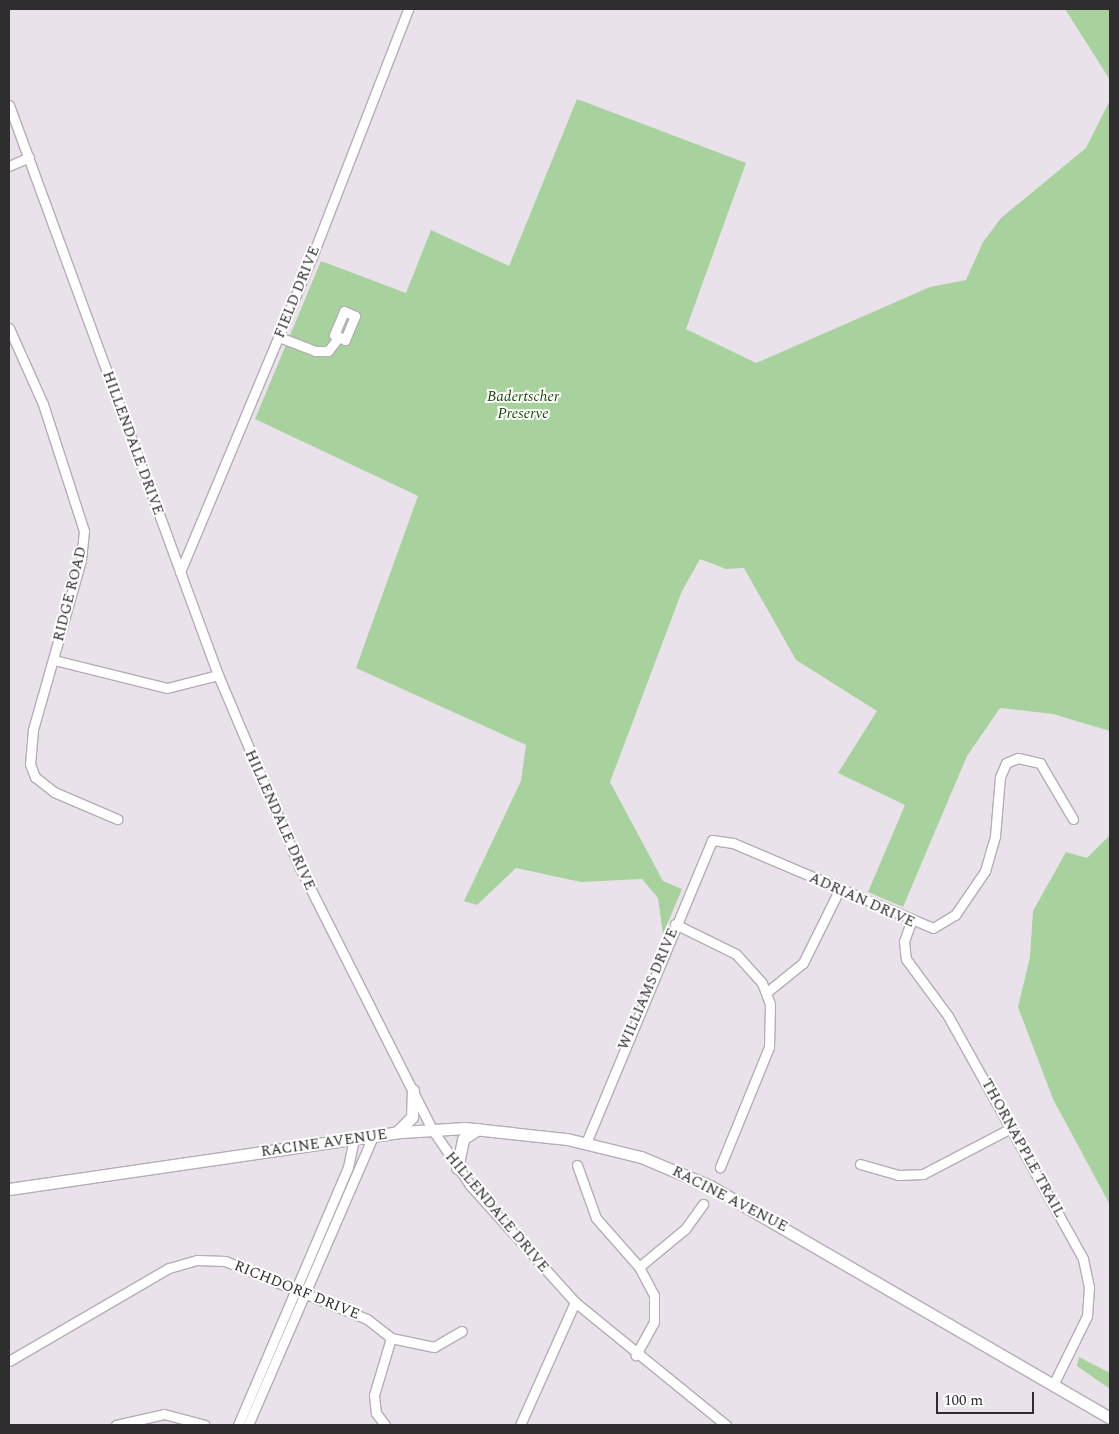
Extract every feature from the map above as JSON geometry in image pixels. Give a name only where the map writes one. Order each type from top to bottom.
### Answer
[{"type":"main road","points":[[396,1132],[412,1117],[413,1090]]},
{"type":"main road","name":"RACINE AVENUE","points":[[9,1189],[396,1132],[432,1129],[479,1129],[586,1143],[656,1162],[710,1186],[1110,1418]]},
{"type":"main road","points":[[458,1168],[463,1139],[479,1129]]},
{"type":"street","name":"FIELD DRIVE","points":[[180,572],[279,337],[408,9]]},
{"type":"street","name":"HILLENDALE DRIVE","points":[[9,104],[218,675],[300,868],[432,1129],[458,1168],[575,1302],[636,1355],[726,1425]]},
{"type":"street","points":[[9,166],[29,157]]},
{"type":"street","name":"RIDGE ROAD","points":[[9,328],[43,404],[84,531],[81,560],[31,739],[32,772],[54,792],[117,819]]},
{"type":"street","points":[[279,337],[315,351],[328,350],[339,337]]},
{"type":"street","points":[[54,660],[167,688],[218,675]]},
{"type":"street","name":"ADRIAN DRIVE","points":[[715,838],[927,928],[947,923],[981,880],[994,845],[1001,772],[1011,760],[1025,758],[1040,763],[1073,820]]},
{"type":"street","name":"WILLIAMS DRIVE","points":[[586,1143],[675,924],[715,838]]},
{"type":"street","points":[[767,992],[804,964],[838,890]]},
{"type":"street","name":"THORNAPPLE TRAIL","points":[[911,922],[904,941],[906,959],[948,1016],[1079,1248],[1088,1277],[1084,1326],[1054,1385]]},
{"type":"street","points":[[675,924],[736,954],[767,992],[772,1025],[769,1047],[720,1167]]},
{"type":"street","points":[[860,1164],[898,1175],[923,1174],[1011,1128]]},
{"type":"street","points":[[248,1425],[373,1136]]},
{"type":"street","points":[[238,1425],[352,1155],[354,1138]]},
{"type":"street","points":[[577,1165],[596,1218],[639,1267],[654,1295],[655,1314],[636,1355]]},
{"type":"street","points":[[639,1267],[685,1229],[703,1204]]},
{"type":"street","name":"RICHDORF DRIVE","points":[[9,1361],[159,1272],[188,1261],[225,1261],[297,1287],[367,1319],[392,1338]]},
{"type":"street","points":[[520,1425],[575,1302]]},
{"type":"street","points":[[385,1425],[376,1412],[374,1395],[392,1338],[434,1347],[462,1331]]},
{"type":"street","points":[[116,1425],[153,1414],[205,1425]]},
{"type":"green space","points":[[1065,9],[1110,9],[1110,80],[1093,53]]},
{"type":"green space","name":"Badertscher Preserve","points":[[577,99],[746,163],[686,329],[756,363],[930,287],[966,280],[983,242],[1001,218],[1086,148],[1110,100],[1110,731],[1053,714],[1000,708],[967,756],[903,907],[868,892],[905,805],[838,773],[877,711],[796,660],[744,568],[726,569],[700,559],[682,591],[610,782],[663,881],[682,889],[663,934],[658,898],[642,879],[581,882],[516,868],[477,905],[464,901],[521,781],[526,745],[356,668],[418,496],[255,419],[321,261],[406,293],[431,230],[509,266]]},
{"type":"green space","points":[[1110,835],[1110,1205],[1053,1099],[1018,1007],[1030,957],[1033,911],[1066,852],[1087,858]]},
{"type":"green space","points":[[1079,1357],[1110,1373],[1110,1389],[1077,1366]]}]
